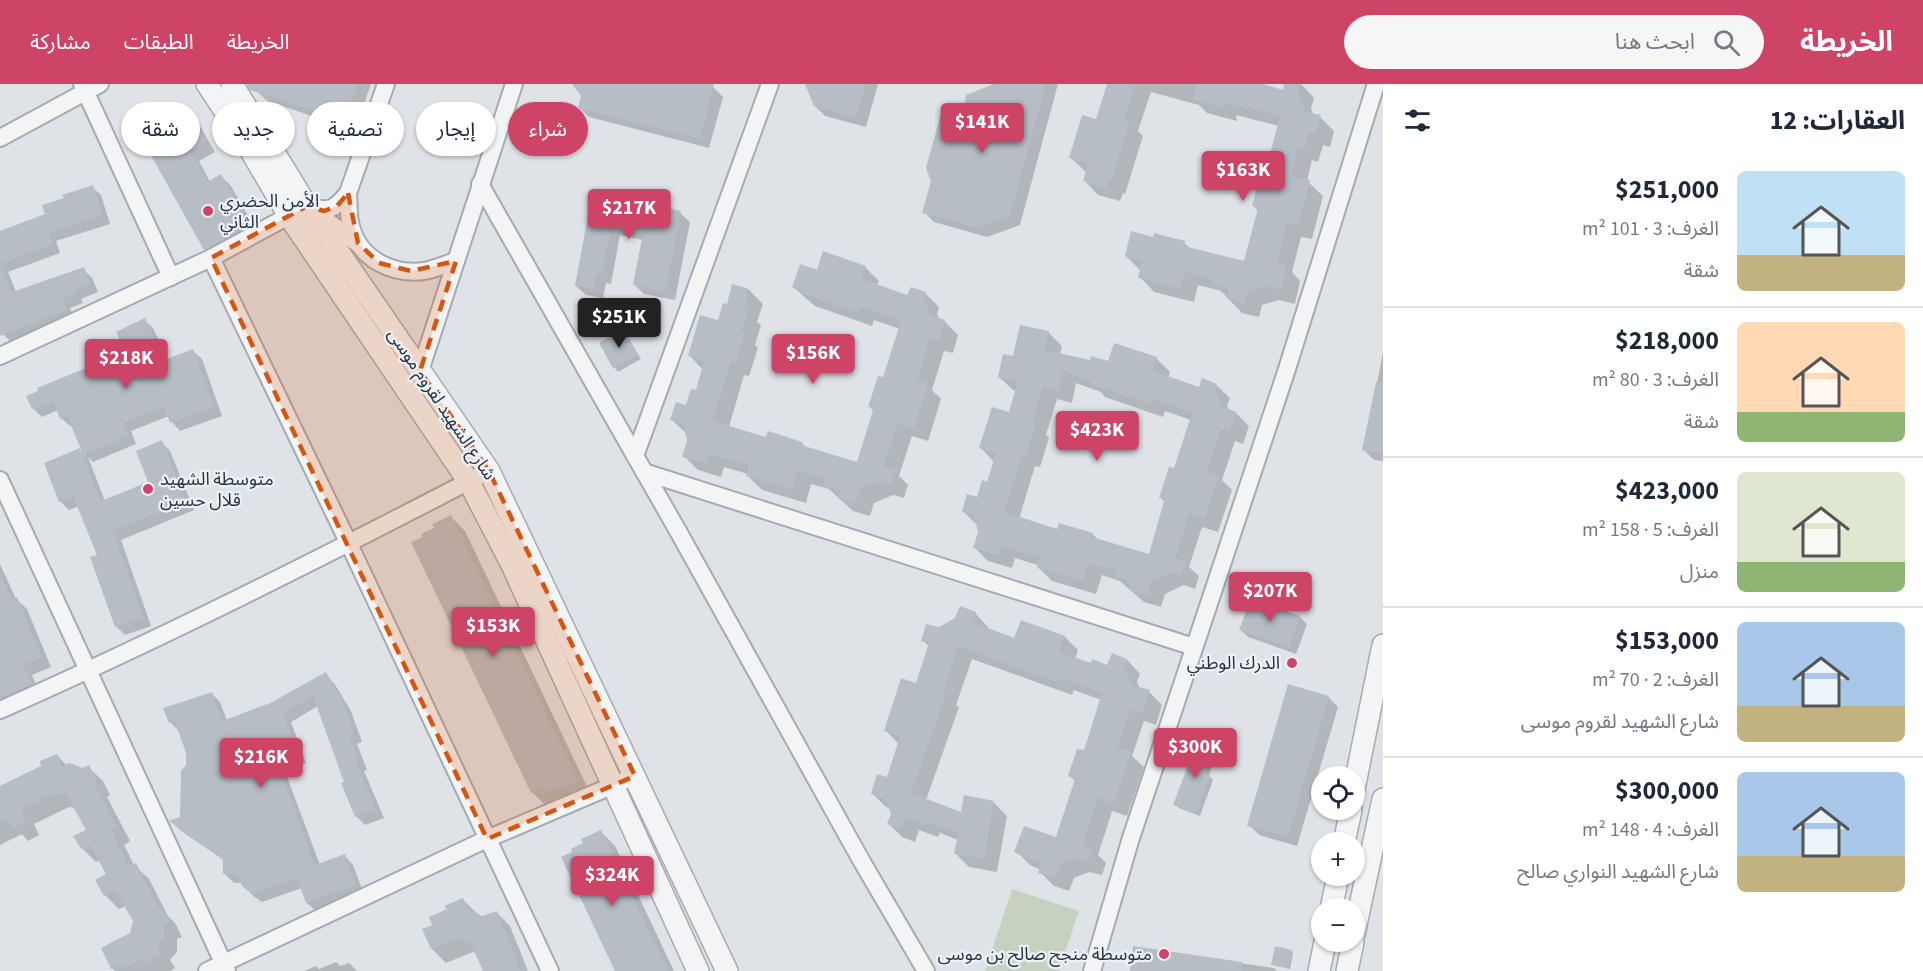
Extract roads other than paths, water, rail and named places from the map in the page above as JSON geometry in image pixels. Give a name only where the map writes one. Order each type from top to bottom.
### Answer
[{"type":"street","name":"شارع الشهيد لقروم موسى","points":[[207,84],[248,146],[289,216],[469,482],[512,566],[698,971]]},
{"type":"street","name":"شارع الشهيد لقروم موسى","points":[[232,84],[308,206],[489,471],[727,971]]},
{"type":"street","points":[[0,356],[211,258],[308,206],[324,211],[337,206],[348,193],[386,84]]},
{"type":"street","points":[[420,370],[514,84]]},
{"type":"street","points":[[634,456],[770,84]]},
{"type":"street","points":[[1092,971],[1130,841],[1287,369],[1376,84]]},
{"type":"street","points":[[0,138],[89,86],[171,277]]},
{"type":"street","points":[[480,184],[861,860],[926,971]]},
{"type":"street","points":[[348,193],[350,226],[358,243]]},
{"type":"street","points":[[308,206],[358,243],[379,263],[399,271],[426,270],[456,261]]},
{"type":"street","points":[[211,258],[350,544],[550,971]]},
{"type":"street","points":[[0,710],[88,671],[350,544],[489,471]]},
{"type":"street","points":[[644,472],[1194,646]]},
{"type":"street","points":[[0,480],[225,967]]},
{"type":"street","points":[[1359,766],[1383,645]]},
{"type":"street","points":[[207,971],[225,967],[487,839],[635,776]]},
{"type":"street","points":[[1362,898],[1383,799]]},
{"type":"street","points":[[1319,971],[1323,952]]},
{"type":"street","points":[[1347,971],[1351,952]]},
{"type":"place","name":"الأمن الحضري الثاني","points":[[208,211]]},
{"type":"place","name":"متوسطة الشهيد قلال حسين","points":[[148,489]]},
{"type":"place","name":"الدرك الوطني","points":[[1292,663]]},
{"type":"place","name":"متوسطة منجح صالح بن موسى","points":[[1164,954]]}]
